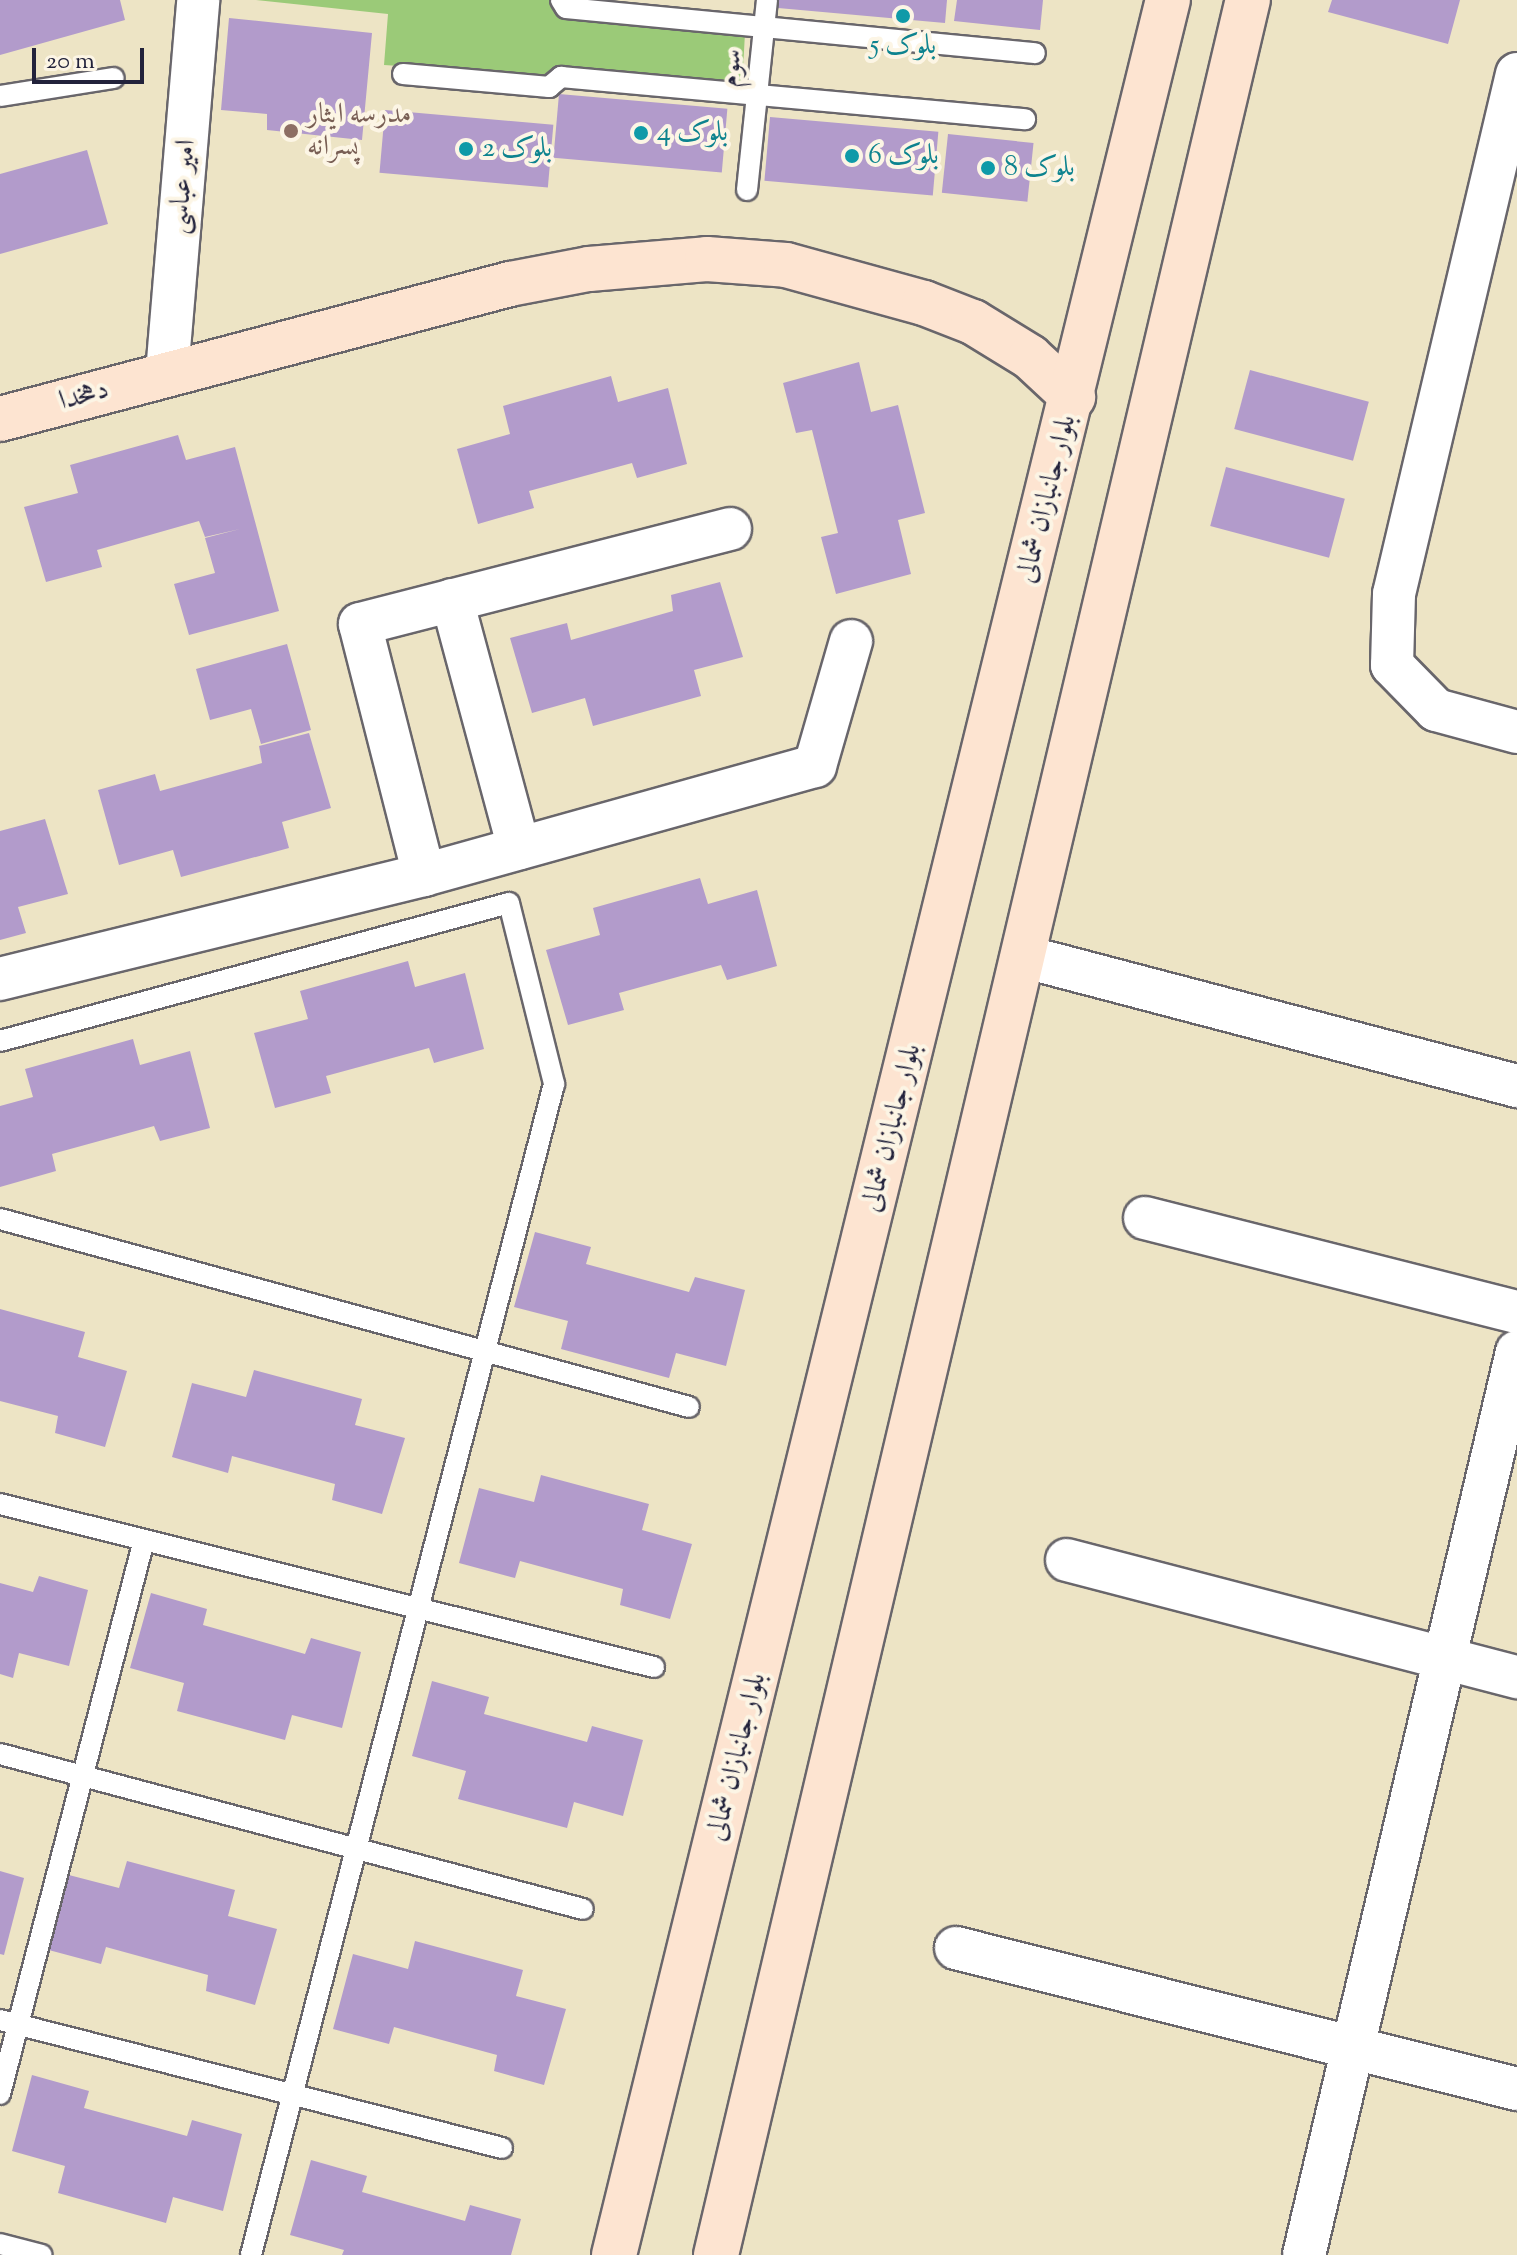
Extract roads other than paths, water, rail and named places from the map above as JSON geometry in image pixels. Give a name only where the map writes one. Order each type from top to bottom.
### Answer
[{"type":"main road","name":"بلوار جانبازان شمالی","points":[[614,2255],[1073,397],[1168,0]]},
{"type":"main road","points":[[716,2255],[1248,0]]},
{"type":"main road","name":"دهخدا","points":[[0,419],[510,284],[604,267],[707,259],[786,265],[924,303],[973,322],[1030,357],[1073,397]]},
{"type":"street","name":"امیر عباسی","points":[[167,373],[198,0]]},
{"type":"street","points":[[1517,74],[1394,594],[1392,665],[1436,710],[1517,732]]},
{"type":"street","points":[[424,875],[360,624],[730,529]]},
{"type":"street","points":[[452,600],[519,848]]},
{"type":"street","points":[[0,979],[424,875],[815,766],[851,641]]},
{"type":"street","points":[[1022,956],[1517,1086]]},
{"type":"street","points":[[1145,1218],[1517,1312]]},
{"type":"street","points":[[1304,2255],[1517,1352]]},
{"type":"street","points":[[1067,1560],[1517,1677]]},
{"type":"street","points":[[956,1948],[1517,2089]]},
{"type":"lane","points":[[561,0],[566,8],[1035,53]]},
{"type":"lane","name":"سوم","points":[[747,190],[767,0]]},
{"type":"lane","points":[[403,74],[549,87],[561,77],[1025,119]]},
{"type":"lane","points":[[0,96],[114,78]]},
{"type":"lane","points":[[0,1041],[509,903],[554,1084],[251,2255]]},
{"type":"lane","points":[[0,1219],[689,1407]]},
{"type":"lane","points":[[0,1504],[654,1667]]},
{"type":"lane","points":[[0,2094],[9,2022],[83,1776],[144,1540]]},
{"type":"lane","points":[[0,1754],[583,1909]]},
{"type":"lane","points":[[9,2022],[502,2148]]},
{"type":"lane","points":[[0,2244],[42,2255]]},
{"type":"place","name":"بلوک 5","points":[[903,16]]},
{"type":"place","name":"مدرسه ایثار پسرانه","points":[[291,131]]},
{"type":"place","name":"بلوک 4","points":[[641,133]]},
{"type":"place","name":"بلوک 2","points":[[466,149]]},
{"type":"place","name":"بلوک 6","points":[[852,156]]},
{"type":"place","name":"بلوک 8","points":[[988,168]]}]
